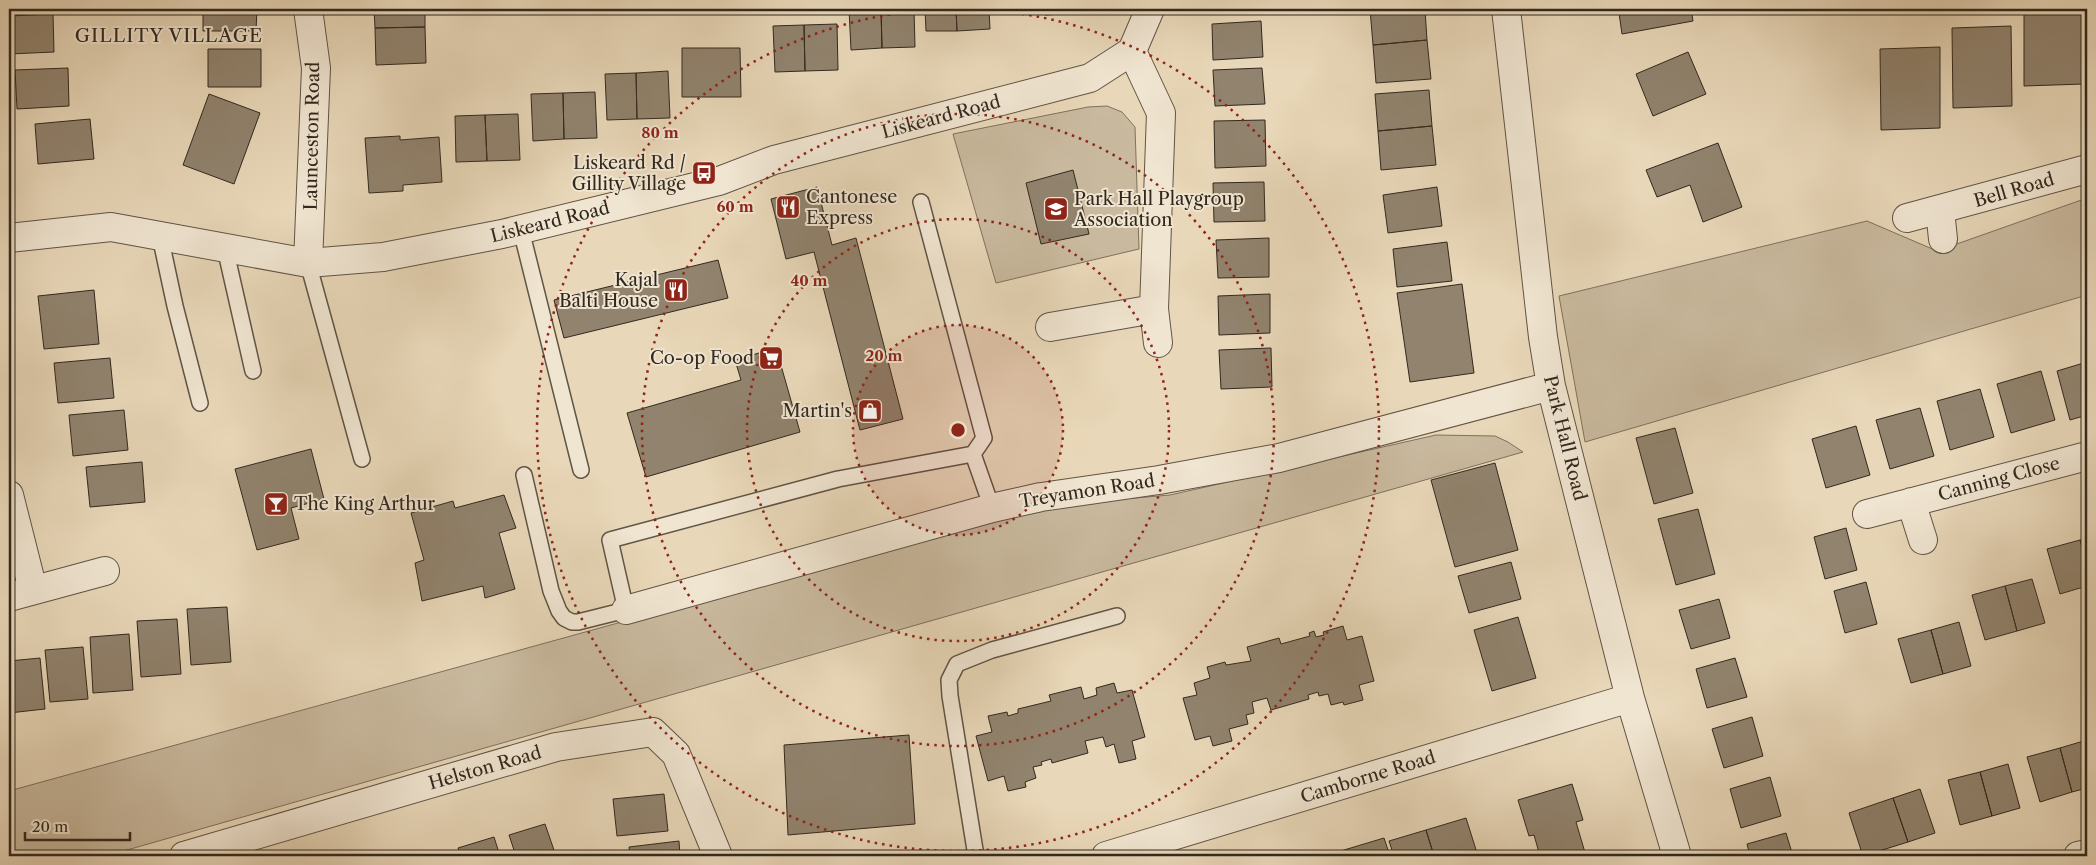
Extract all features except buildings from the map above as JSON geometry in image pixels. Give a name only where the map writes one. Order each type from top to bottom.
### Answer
[{"type":"street","name":"Launceston Road","points":[[308,9],[316,68],[308,263]]},
{"type":"street","points":[[1150,9],[1132,51],[1161,113],[1154,309],[1158,343]]},
{"type":"street","name":"Park Hall Road","points":[[1506,9],[1543,337],[1551,386],[1630,698],[1677,856]]},
{"type":"street","name":"Liskeard Road","points":[[9,238],[110,227],[308,263],[384,258],[521,230],[719,180],[774,160],[1090,78],[1132,51]]},
{"type":"street","name":"Bell Road","points":[[1907,218],[2087,169]]},
{"type":"street","points":[[1940,210],[1943,239]]},
{"type":"street","points":[[1050,327],[1154,309]]},
{"type":"street","name":"Treyamon Road","points":[[626,610],[992,508],[1041,497],[1159,480],[1279,458],[1551,386]]},
{"type":"street","name":"Canning Close","points":[[1867,514],[2087,456]]},
{"type":"street","points":[[9,495],[21,594],[105,571]]},
{"type":"street","points":[[1911,502],[1922,540]]},
{"type":"street","name":"Camborne Road","points":[[1106,856],[1630,698]]},
{"type":"street","name":"Helston Road","points":[[184,856],[556,747],[652,732],[676,754],[718,856]]},
{"type":"street","points":[[2078,856],[2087,854]]},
{"type":"lane","points":[[524,476],[551,592],[564,618],[572,622],[578,622],[626,610],[610,540],[838,479],[973,454],[984,438],[922,202]]},
{"type":"lane","points":[[521,230],[582,470]]},
{"type":"lane","points":[[160,236],[175,306],[200,403]]},
{"type":"lane","points":[[225,248],[253,371]]},
{"type":"lane","points":[[308,263],[362,459]]},
{"type":"lane","points":[[973,454],[992,508]]},
{"type":"lane","points":[[976,856],[950,696],[949,680],[957,664],[992,650],[1117,616]]},
{"type":"shaded area","points":[[1107,106],[1122,112],[1135,127],[1139,249],[996,283],[953,134],[1088,107]]},
{"type":"shaded area","points":[[2087,198],[2087,295],[1585,442],[1559,296],[1867,221],[1937,251]]},
{"type":"shaded area","points":[[1436,435],[1495,436],[1523,452],[106,856],[9,856],[9,791],[1042,506],[1170,495]]},
{"type":"place","name":"Liskeard Rd / Gillity Village","points":[[704,173]]},
{"type":"place","name":"Cantonese Express","points":[[788,207]]},
{"type":"place","name":"Park Hall Playgroup Association","points":[[1056,209]]},
{"type":"place","name":"Kajal Balti House","points":[[676,290]]},
{"type":"place","name":"Co-op Food","points":[[771,358]]},
{"type":"place","name":"Martin's","points":[[870,411]]},
{"type":"place","name":"The King Arthur","points":[[276,504]]},
{"type":"district","name":"GILLITY VILLAGE","points":[[169,35]]}]
